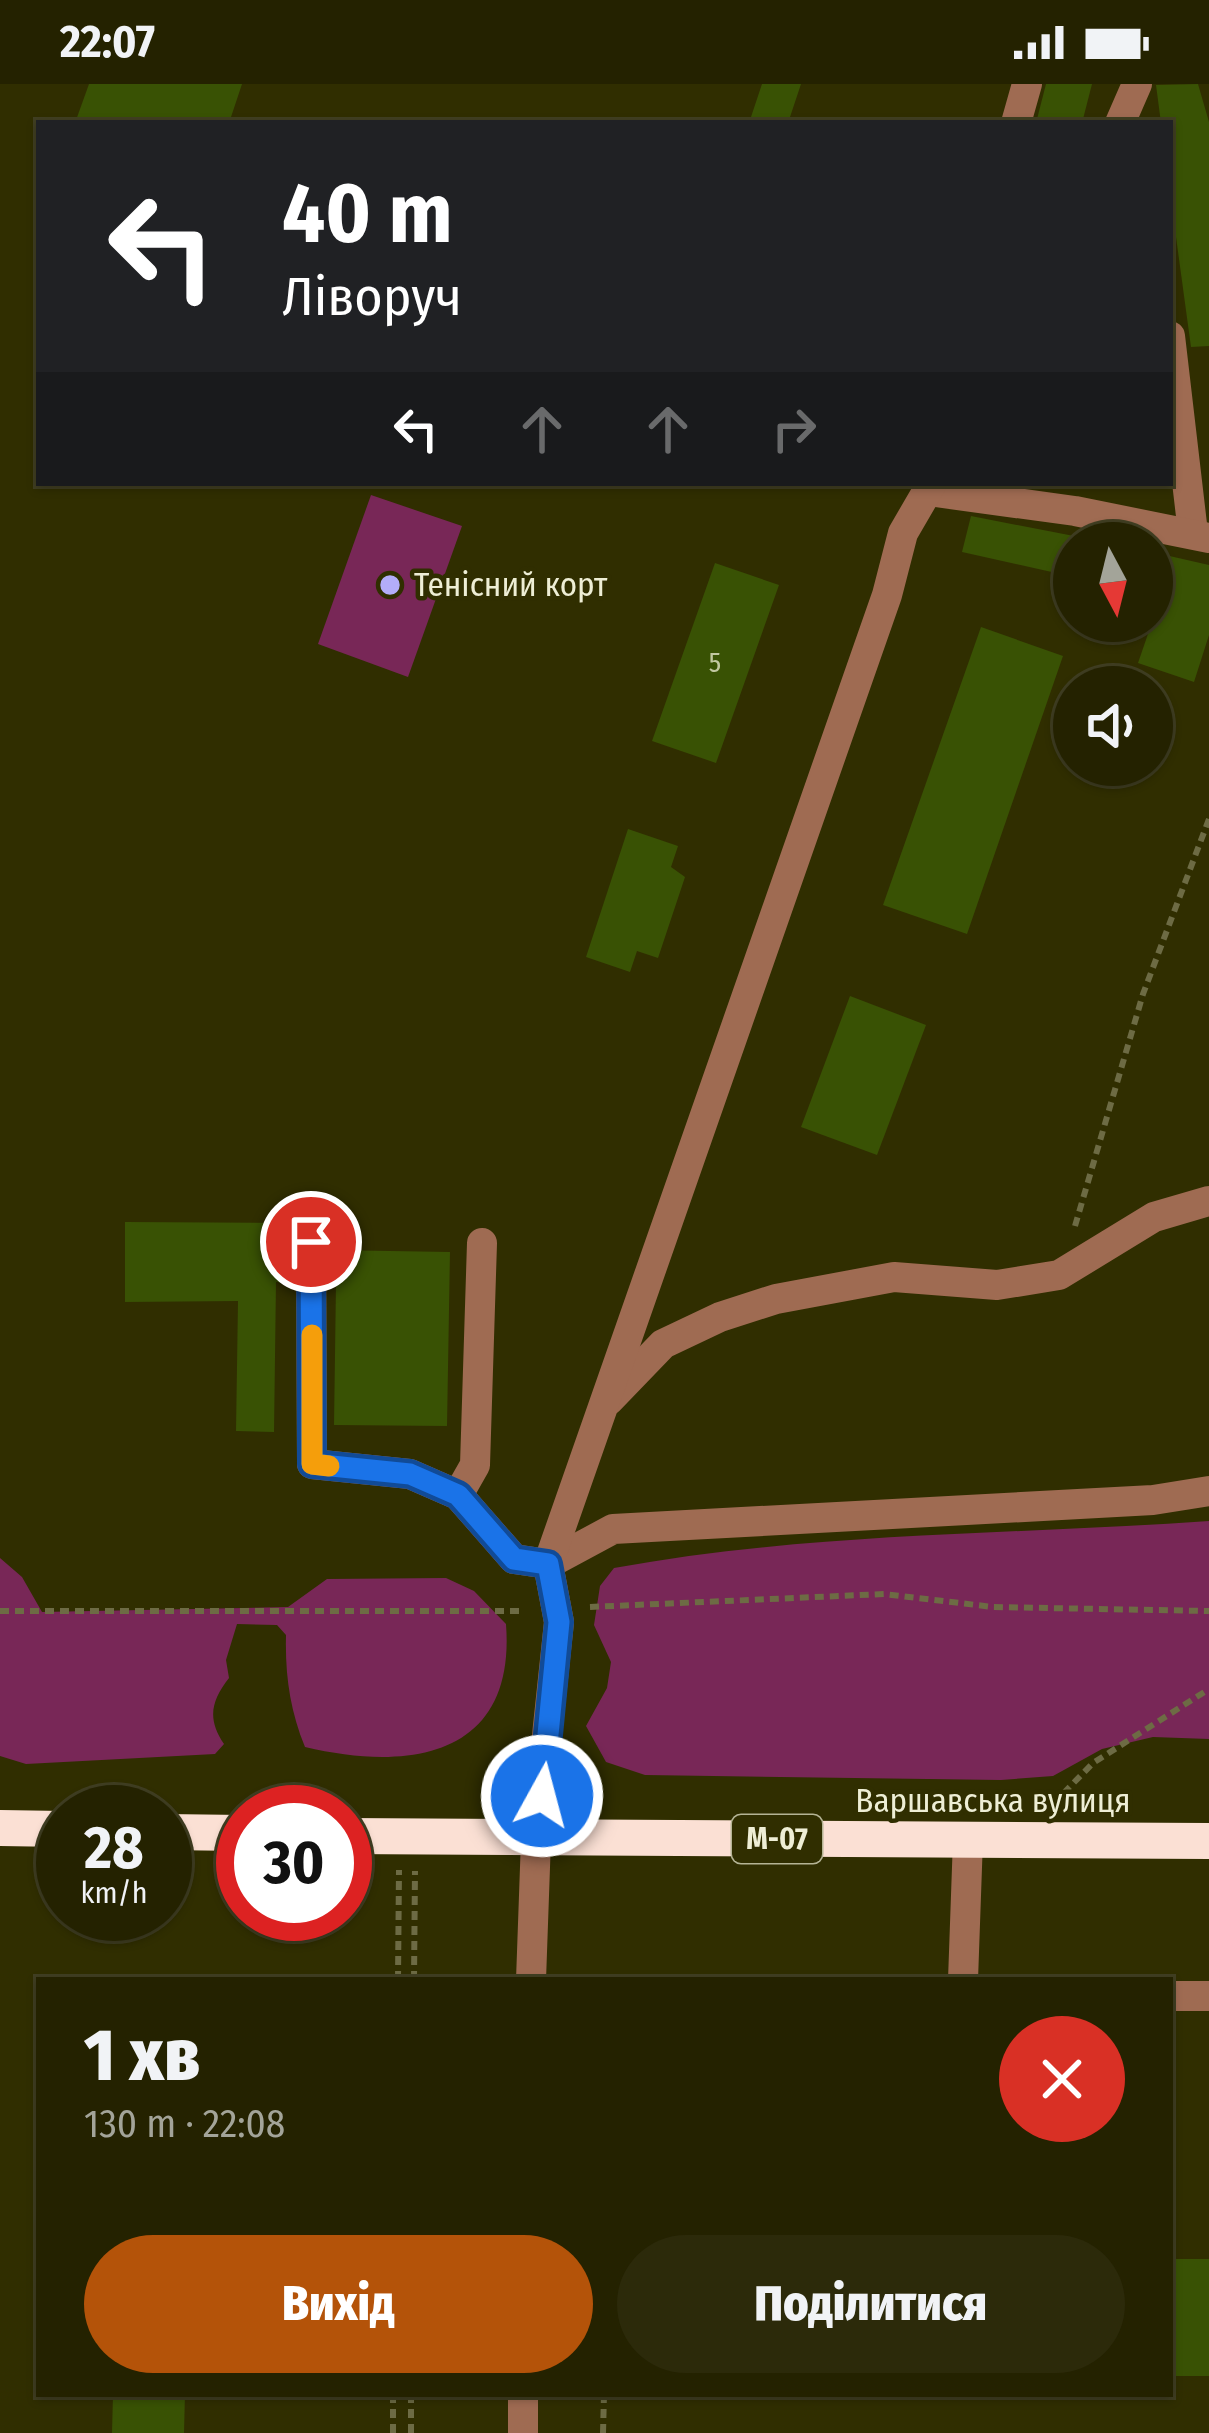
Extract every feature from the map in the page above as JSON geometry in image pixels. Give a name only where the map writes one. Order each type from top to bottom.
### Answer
[{"type":"highway","points":[[0,1828],[36,1829]]},
{"type":"highway","name":"Варшавська вулиця","points":[[372,1836],[1209,1841]]},
{"type":"street","points":[[1017,120],[1028,84]]},
{"type":"street","points":[[1121,120],[1137,84]]},
{"type":"street","points":[[531,1977],[536,1839],[559,1609],[548,1564],[887,595],[903,533],[930,487],[1073,497],[1201,536],[1173,355]]},
{"type":"street","points":[[601,1408],[663,1344],[720,1317],[776,1299],[894,1277],[997,1285],[1059,1275],[1154,1217],[1209,1201]]},
{"type":"street","points":[[311,1242],[312,1464],[410,1474],[458,1495],[514,1559],[548,1564],[613,1528],[1129,1501],[1209,1491]]},
{"type":"street","points":[[458,1495],[475,1465],[482,1243]]},
{"type":"street","points":[[963,1977],[968,1839]]},
{"type":"street","points":[[1173,1996],[1209,1996]]},
{"type":"street","points":[[523,2397],[523,2433]]},
{"type":"path","points":[[1059,1275],[1143,994],[1209,820]]},
{"type":"path","points":[[0,1611],[559,1609],[884,1594],[993,1607],[1209,1612]]},
{"type":"path","points":[[1018,1840],[1093,1763],[1209,1689]]},
{"type":"path","points":[[398,1977],[407,1837]]},
{"type":"path","points":[[407,1837],[414,1977]]},
{"type":"path","points":[[392,2433],[393,2397]]},
{"type":"path","points":[[411,2397],[411,2433]]},
{"type":"path","points":[[603,2433],[604,2397]]},
{"type":"shaded area","name":"Тенісний корт","points":[[371,495],[462,526],[408,677],[318,644]]},
{"type":"shaded area","points":[[1209,1521],[1209,1739],[1153,1737],[1102,1749],[1053,1776],[1001,1780],[645,1775],[606,1762],[586,1726],[607,1688],[611,1662],[594,1625],[600,1586],[614,1568],[836,1541]]},
{"type":"shaded area","points":[[0,1558],[22,1577],[42,1612],[288,1607],[327,1579],[446,1578],[474,1591],[506,1624],[505,1668],[494,1702],[475,1728],[449,1744],[418,1754],[344,1754],[305,1747],[290,1692],[286,1635],[277,1625],[237,1624],[226,1660],[229,1678],[213,1710],[224,1744],[215,1754],[26,1764],[0,1756]]},
{"type":"building","points":[[89,84],[242,84],[230,120],[76,120]]},
{"type":"building","points":[[762,84],[801,84],[789,120],[750,120]]},
{"type":"building","points":[[1046,84],[1092,84],[1083,120],[1037,120]]},
{"type":"building","points":[[1198,84],[1209,122],[1209,346],[1191,347],[1173,215],[1173,120],[1161,120],[1156,85]]},
{"type":"building","points":[[971,516],[1053,532],[1053,572],[962,552]]},
{"type":"building","points":[[1173,557],[1209,565],[1209,635],[1194,682],[1173,675],[1173,666],[1138,663],[1145,642],[1173,642]]},
{"type":"building","points":[[715,563],[779,585],[716,763],[652,741]]},
{"type":"building","points":[[981,627],[1063,656],[1060,666],[1053,666],[1053,685],[967,934],[883,905]]},
{"type":"building","points":[[628,829],[678,846],[671,867],[685,877],[658,958],[637,951],[630,972],[586,957]]},
{"type":"building","points":[[850,996],[926,1025],[877,1155],[801,1127]]},
{"type":"building","points":[[125,1222],[295,1223],[292,1283],[276,1282],[274,1432],[236,1431],[238,1301],[125,1302]]},
{"type":"building","points":[[331,1250],[450,1252],[447,1426],[334,1425],[336,1283],[331,1283]]},
{"type":"building","points":[[1173,2259],[1209,2259],[1209,2376],[1173,2376]]},
{"type":"building","points":[[113,2397],[185,2397],[184,2433],[112,2433]]},
{"type":"slow traffic","points":[[312,1335],[312,1464],[329,1466]]},
{"type":"place","name":"Тенісний корт","points":[[390,585]]},
{"type":"route","points":[[311,1242],[312,1464],[410,1474],[458,1495],[514,1559],[548,1564],[559,1622],[542,1796]]}]
